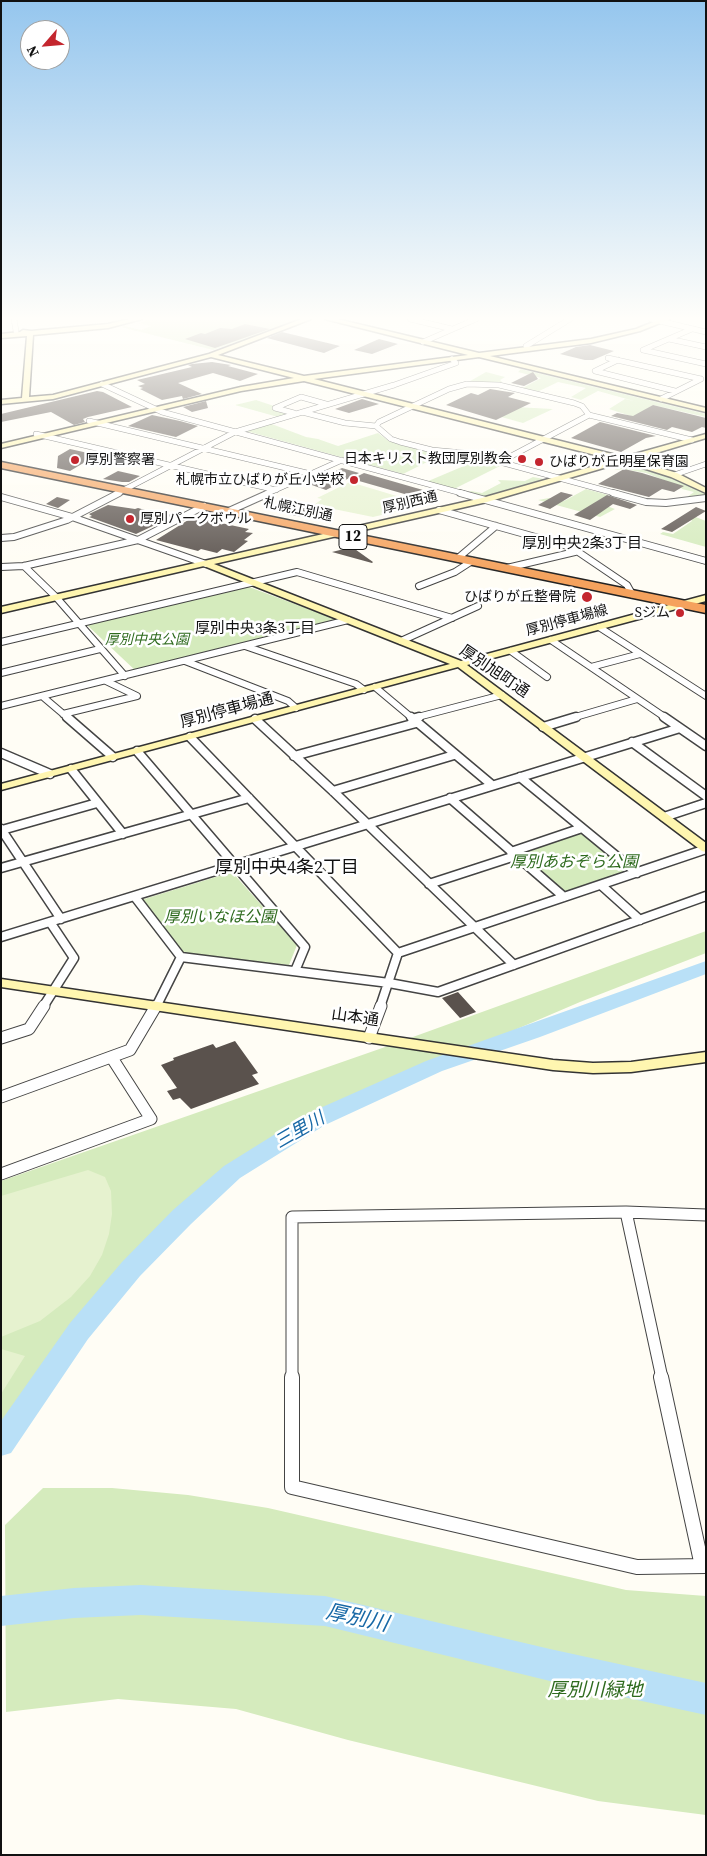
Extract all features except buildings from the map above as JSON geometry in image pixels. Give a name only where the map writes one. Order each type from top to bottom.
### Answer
[{"type":"highway","name":"札幌江別通","points":[[1,465],[706,609]]},
{"type":"street","points":[[145,406],[706,561]]},
{"type":"street","points":[[1,444],[159,406]]},
{"type":"street","points":[[150,408],[161,406]]},
{"type":"street","points":[[281,406],[275,408],[294,413]]},
{"type":"street","points":[[1,538],[14,537],[72,517],[235,432],[322,406]]},
{"type":"street","points":[[376,426],[379,422],[413,406],[624,460],[674,475],[706,490]]},
{"type":"street","points":[[581,406],[589,415],[692,440]]},
{"type":"street","points":[[692,406],[706,410]]},
{"type":"street","points":[[302,412],[344,423],[376,426],[392,439],[400,442],[432,450],[464,453],[653,502],[666,503],[706,498]]},
{"type":"street","points":[[500,462],[589,415]]},
{"type":"street","points":[[1,444],[44,436],[92,422],[311,474]]},
{"type":"street","points":[[36,434],[276,490]]},
{"type":"street","name":"厚別西通","points":[[1,610],[484,500],[706,436]]},
{"type":"street","points":[[229,511],[342,460]]},
{"type":"street","points":[[674,475],[706,464]]},
{"type":"street","points":[[1,497],[72,517],[206,564]]},
{"type":"street","points":[[1,567],[24,566],[138,540],[204,506]]},
{"type":"street","points":[[439,510],[571,547],[627,585],[632,594]]},
{"type":"street","points":[[458,558],[496,526]]},
{"type":"street","points":[[507,568],[578,552]]},
{"type":"street","points":[[419,586],[455,572],[472,561]]},
{"type":"street","name":"厚別旭町通","points":[[206,564],[460,664],[706,849]]},
{"type":"street","points":[[24,566],[56,597],[125,676]]},
{"type":"street","points":[[1,642],[297,572],[452,618]]},
{"type":"street","points":[[682,604],[706,598]]},
{"type":"street","name":"厚別停車場線","points":[[460,664],[682,604]]},
{"type":"street","points":[[401,641],[478,606]]},
{"type":"street","points":[[1,706],[185,662],[348,620]]},
{"type":"street","points":[[599,627],[706,696]]},
{"type":"street","points":[[551,640],[706,746]]},
{"type":"street","points":[[245,646],[356,684],[364,690]]},
{"type":"street","points":[[1,674],[100,649]]},
{"type":"street","points":[[511,651],[547,676]]},
{"type":"street","points":[[591,667],[640,654]]},
{"type":"street","points":[[185,662],[288,701],[296,708]]},
{"type":"street","name":"厚別停車場通","points":[[1,787],[460,664]]},
{"type":"street","points":[[62,714],[137,696],[106,681]]},
{"type":"street","points":[[375,687],[492,785]]},
{"type":"street","points":[[294,756],[502,695]]},
{"type":"street","points":[[42,696],[113,757]]},
{"type":"street","points":[[543,726],[637,699]]},
{"type":"street","points":[[255,720],[367,823],[514,965]]},
{"type":"street","points":[[1,937],[680,728]]},
{"type":"street","points":[[190,737],[398,953]]},
{"type":"street","points":[[632,742],[706,796]]},
{"type":"street","points":[[137,751],[305,947],[295,971]]},
{"type":"street","points":[[1,753],[50,774]]},
{"type":"street","points":[[333,791],[454,755]]},
{"type":"street","points":[[70,769],[123,834]]},
{"type":"street","points":[[520,777],[637,873]]},
{"type":"street","points":[[1,868],[249,798]]},
{"type":"street","points":[[450,798],[564,896]]},
{"type":"street","points":[[61,919],[1,830],[97,803]]},
{"type":"street","points":[[664,817],[706,803]]},
{"type":"street","points":[[429,884],[582,828]]},
{"type":"street","points":[[398,953],[706,849]]},
{"type":"street","points":[[601,885],[640,920]]},
{"type":"street","points":[[135,897],[181,957],[389,983],[438,992],[706,896]]},
{"type":"street","points":[[1,1038],[30,1028],[74,958],[50,922]]},
{"type":"street","points":[[370,1038],[398,953]]},
{"type":"street","points":[[1,1097],[130,1050],[148,1022],[181,957]]},
{"type":"street","name":"山本通","points":[[1,983],[554,1065],[593,1068],[631,1067],[706,1057]]},
{"type":"street","points":[[1,1174],[151,1119],[112,1058]]},
{"type":"street","points":[[626,1212],[704,1566],[637,1566],[292,1487],[292,1217],[626,1212],[706,1215]]},
{"type":"green space","points":[[237,406],[273,406],[291,413],[278,417]]},
{"type":"green space","points":[[614,406],[652,406],[634,417],[609,409]]},
{"type":"green space","points":[[656,406],[672,406],[706,414],[706,417]]},
{"type":"green space","points":[[516,407],[553,409],[523,423],[469,408]]},
{"type":"green space","points":[[269,423],[306,437],[338,446],[378,433],[389,441],[430,452],[445,453],[403,474],[246,431]]},
{"type":"green space","points":[[478,460],[500,466],[452,490],[426,482]]},
{"type":"green space","points":[[639,466],[684,481],[706,493],[706,496],[691,499],[687,497],[694,492],[682,489],[646,473],[624,469],[614,470]]},
{"type":"green space","points":[[533,477],[544,479],[542,482],[487,497],[466,494],[471,491],[482,493],[501,483],[498,480],[525,481]]},
{"type":"green space","points":[[350,482],[425,505],[373,517],[314,505],[322,499],[317,498]]},
{"type":"green space","points":[[586,489],[608,495],[596,502],[615,509],[600,517],[538,500],[549,498],[564,501]]},
{"type":"green space","points":[[693,516],[706,521],[706,547],[660,534],[663,532],[673,534],[692,521]]},
{"type":"green space","name":"厚別中央公園","points":[[249,587],[338,620],[137,672],[87,625]]},
{"type":"green space","name":"厚別あおぞら公園","points":[[582,831],[633,872],[565,895],[515,853]]},
{"type":"green space","name":"厚別いなほ公園","points":[[232,872],[297,945],[289,965],[185,954],[141,900]]},
{"type":"green space","points":[[706,931],[706,953],[580,1002],[302,1121],[229,1166],[166,1220],[107,1283],[1,1424],[1,1181],[388,1046]]},
{"type":"green space","points":[[88,1170],[105,1177],[111,1191],[112,1214],[109,1234],[102,1255],[90,1276],[71,1297],[40,1321],[1,1337],[1,1196]]},
{"type":"green space","points":[[1,1349],[25,1356],[1,1394]]},
{"type":"green space","name":"厚別川緑地","points":[[43,1488],[112,1488],[188,1495],[268,1508],[626,1590],[706,1596],[706,1815],[598,1801],[348,1740],[236,1709],[118,1699],[6,1712],[5,1525]]},
{"type":"waterway","name":"三里川","points":[[1,1444],[79,1331],[131,1269],[182,1217],[232,1172],[317,1119],[434,1066],[532,1032],[706,967]]},
{"type":"waterway","name":"厚別川","points":[[1,1611],[74,1603],[141,1600],[325,1611],[550,1665],[706,1699]]},
{"type":"place","name":"日本キリスト教団厚別教会","points":[[522,459]]},
{"type":"place","name":"厚別警察署","points":[[75,460]]},
{"type":"place","name":"ひばりが丘明星保育園","points":[[539,462]]},
{"type":"place","name":"札幌市立ひばりが丘小学校","points":[[354,480]]},
{"type":"place","name":"厚別パークボウル","points":[[130,519]]},
{"type":"place","name":"ひばりが丘整骨院","points":[[587,597]]},
{"type":"place","name":"Sジム","points":[[680,613]]},
{"type":"district","name":"厚別中央2条3丁目","points":[[582,544]]},
{"type":"district","name":"厚別中央3条3丁目","points":[[255,629]]},
{"type":"district","name":"厚別中央4条2丁目","points":[[287,868]]}]
